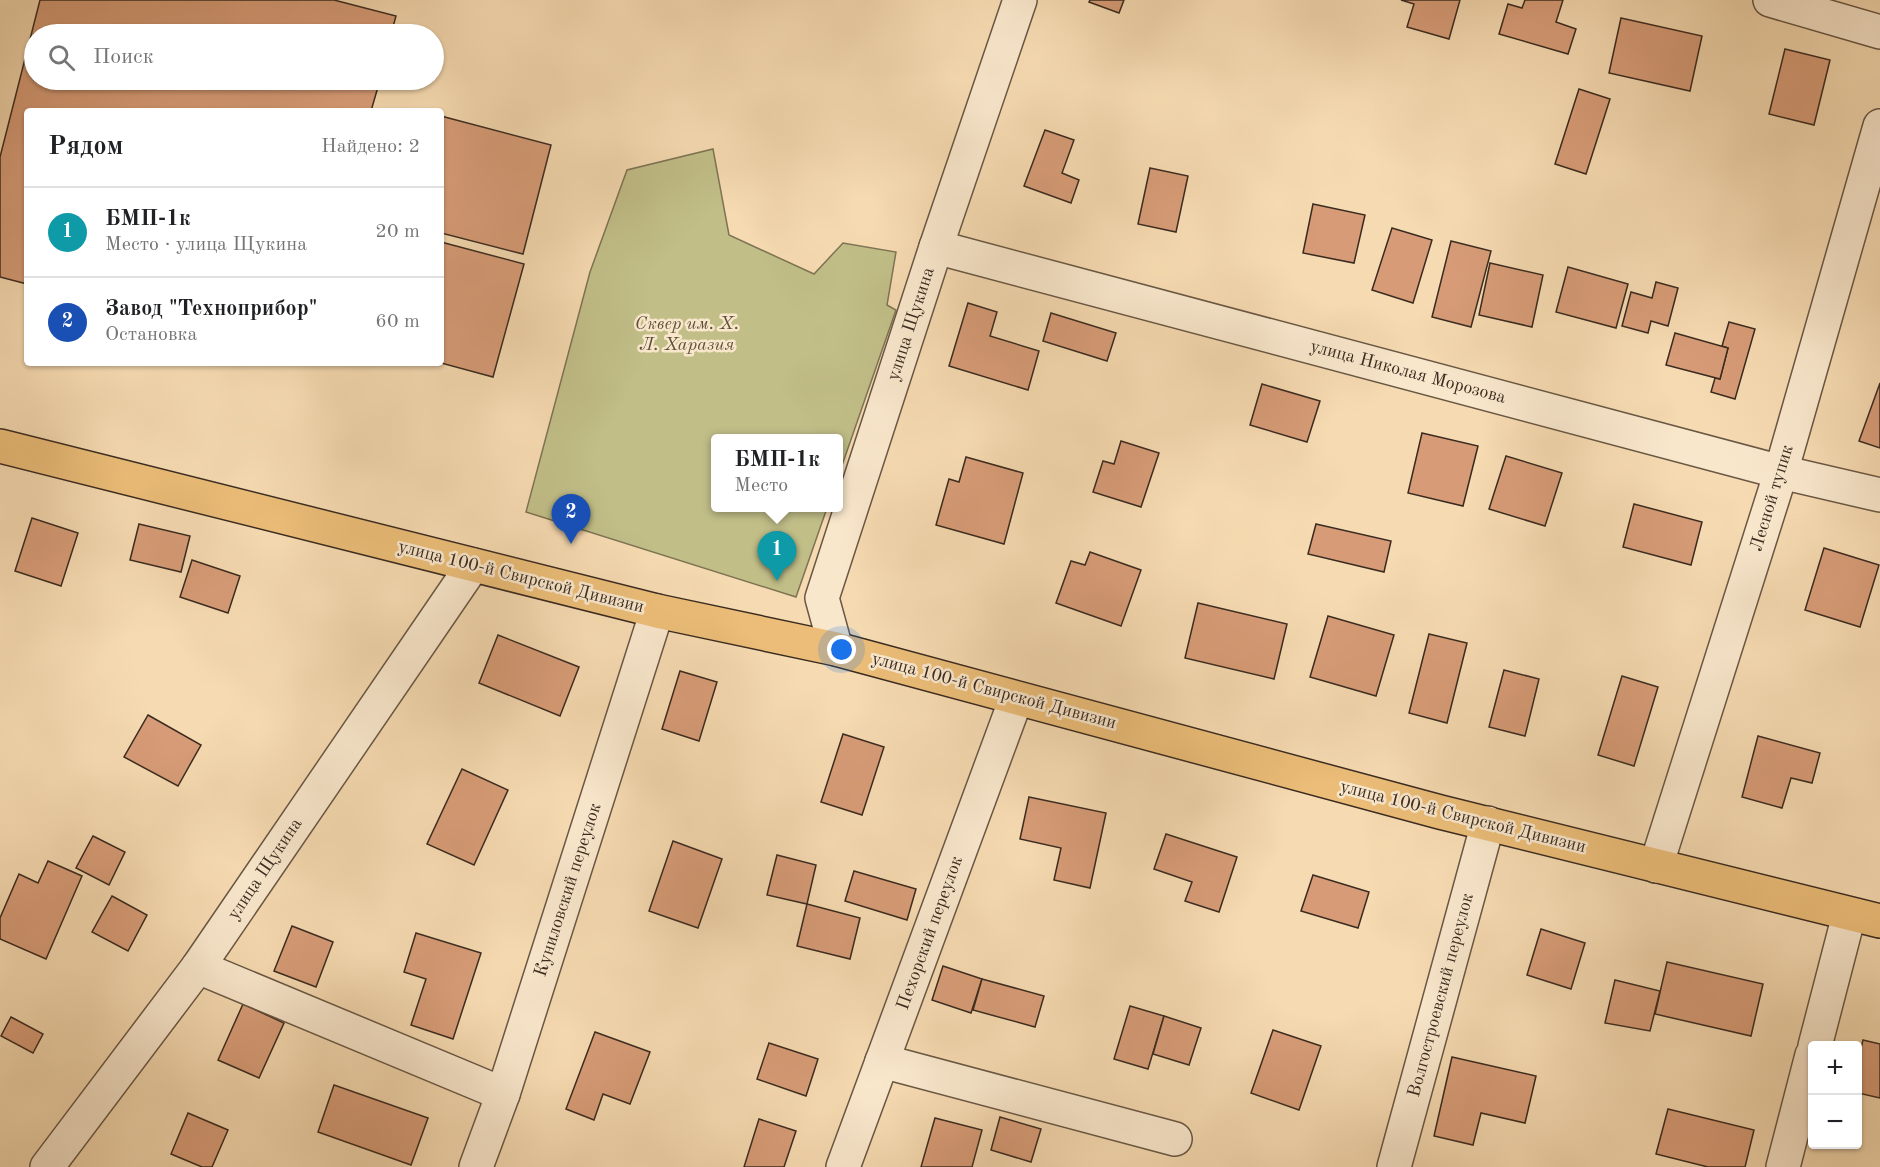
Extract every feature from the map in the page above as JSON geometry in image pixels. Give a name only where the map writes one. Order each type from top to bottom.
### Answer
[{"type":"main road","name":"улица 100-й Свирской Дивизии","points":[[0,446],[657,611],[836,649],[1440,812],[1865,918]]},
{"type":"street","name":"улица Щукина","points":[[836,649],[822,598],[936,247],[1020,0]]},
{"type":"street","points":[[1770,0],[1880,32]]},
{"type":"street","name":"Лесной тупик","points":[[1656,866],[1781,472],[1880,126]]},
{"type":"street","name":"улица Николая Морозова","points":[[936,247],[1781,472],[1880,495]]},
{"type":"street","name":"улица Щукина","points":[[47,1167],[198,967],[473,564]]},
{"type":"street","name":"Куниловский переулок","points":[[476,1167],[503,1094],[657,611]]},
{"type":"street","name":"Пехорский переулок","points":[[843,1167],[1016,699]]},
{"type":"street","name":"Волгостроевский переулок","points":[[1394,1167],[1488,823]]},
{"type":"street","points":[[1817,1041],[1865,918]]},
{"type":"street","points":[[198,967],[503,1094]]},
{"type":"street","points":[[882,1060],[1175,1139]]},
{"type":"street","points":[[1783,1167],[1808,1070]]},
{"type":"green space","name":"Сквер им. Х. Л. Харазия","points":[[713,149],[729,235],[814,274],[843,243],[896,252],[887,305],[896,310],[843,462],[843,434],[711,434],[711,512],[826,512],[796,597],[526,512],[590,272],[627,170]]},
{"type":"building","points":[[40,0],[334,0],[396,16],[394,24],[34,24]]},
{"type":"building","points":[[1090,0],[1124,0],[1119,13],[1089,2]]},
{"type":"building","points":[[1401,0],[1460,0],[1449,39],[1407,27],[1414,4]]},
{"type":"building","points":[[1525,0],[1563,0],[1556,22],[1576,29],[1568,54],[1499,34],[1508,4],[1522,8]]},
{"type":"building","points":[[1621,18],[1702,36],[1690,91],[1609,73]]},
{"type":"building","points":[[1785,49],[1830,60],[1814,125],[1769,114]]},
{"type":"building","points":[[24,63],[24,90],[377,90],[372,108],[24,108],[24,283],[0,277],[0,157]]},
{"type":"building","points":[[1579,89],[1610,99],[1586,174],[1555,164]]},
{"type":"building","points":[[444,117],[551,145],[523,254],[444,234]]},
{"type":"building","points":[[1045,130],[1074,140],[1062,173],[1079,180],[1071,203],[1024,186]]},
{"type":"building","points":[[1150,168],[1188,176],[1176,232],[1138,224]]},
{"type":"building","points":[[1313,204],[1365,215],[1354,263],[1303,253]]},
{"type":"building","points":[[1392,228],[1432,240],[1413,303],[1372,290]]},
{"type":"building","points":[[1451,241],[1491,251],[1471,327],[1432,317]]},
{"type":"building","points":[[444,243],[524,264],[493,377],[444,364]]},
{"type":"building","points":[[1490,263],[1543,275],[1532,327],[1479,315]]},
{"type":"building","points":[[1568,267],[1628,284],[1616,328],[1556,312]]},
{"type":"building","points":[[1656,282],[1678,288],[1668,326],[1651,321],[1648,333],[1622,326],[1631,292],[1652,298]]},
{"type":"building","points":[[968,303],[997,312],[990,336],[1039,351],[1028,390],[949,366]]},
{"type":"building","points":[[1051,313],[1116,333],[1107,361],[1043,341]]},
{"type":"building","points":[[1729,322],[1755,329],[1735,399],[1711,392],[1715,378],[1720,379],[1728,348],[1722,346]]},
{"type":"building","points":[[1675,333],[1728,348],[1720,379],[1666,365]]},
{"type":"building","points":[[1880,383],[1880,448],[1859,441]]},
{"type":"building","points":[[1262,384],[1320,401],[1307,442],[1250,425]]},
{"type":"building","points":[[1422,433],[1478,446],[1463,506],[1408,493]]},
{"type":"building","points":[[1121,441],[1159,453],[1141,507],[1093,492],[1103,461],[1114,464]]},
{"type":"building","points":[[1506,456],[1562,473],[1545,526],[1489,509]]},
{"type":"building","points":[[966,457],[1023,473],[1004,544],[936,525],[949,479],[959,482]]},
{"type":"building","points":[[1634,504],[1702,522],[1691,565],[1623,547]]},
{"type":"building","points":[[32,518],[78,533],[61,586],[15,571]]},
{"type":"building","points":[[139,524],[190,536],[181,572],[130,560]]},
{"type":"building","points":[[1316,524],[1391,541],[1384,572],[1308,554]]},
{"type":"building","points":[[1824,548],[1879,565],[1860,627],[1805,610]]},
{"type":"building","points":[[1090,552],[1141,570],[1121,626],[1056,603],[1071,561],[1085,565]]},
{"type":"building","points":[[192,560],[240,576],[228,613],[180,597]]},
{"type":"building","points":[[1198,603],[1287,624],[1274,679],[1185,658]]},
{"type":"building","points":[[1328,616],[1394,635],[1376,696],[1310,677]]},
{"type":"building","points":[[1429,634],[1467,643],[1447,723],[1409,713]]},
{"type":"building","points":[[498,635],[579,667],[560,716],[479,683]]},
{"type":"building","points":[[1504,670],[1539,679],[1525,736],[1489,727]]},
{"type":"building","points":[[680,671],[717,682],[699,741],[662,729]]},
{"type":"building","points":[[1622,676],[1658,687],[1634,766],[1598,755]]},
{"type":"building","points":[[148,715],[201,745],[178,786],[124,757]]},
{"type":"building","points":[[843,734],[884,747],[862,815],[821,802]]},
{"type":"building","points":[[1758,736],[1820,753],[1812,783],[1791,778],[1782,808],[1742,797]]},
{"type":"building","points":[[462,769],[508,790],[474,865],[427,844]]},
{"type":"building","points":[[1029,797],[1106,813],[1090,888],[1054,880],[1061,848],[1020,839]]},
{"type":"building","points":[[1166,834],[1237,857],[1219,912],[1185,901],[1192,882],[1154,869]]},
{"type":"building","points":[[93,836],[125,852],[109,885],[76,868]]},
{"type":"building","points":[[673,841],[722,859],[698,928],[649,911]]},
{"type":"building","points":[[777,855],[816,865],[807,904],[767,895]]},
{"type":"building","points":[[48,861],[82,876],[46,959],[0,939],[0,918],[19,874],[38,883]]},
{"type":"building","points":[[854,871],[916,889],[907,920],[845,901]]},
{"type":"building","points":[[1313,875],[1369,892],[1358,928],[1301,911]]},
{"type":"building","points":[[112,896],[147,915],[128,951],[92,932]]},
{"type":"building","points":[[807,904],[860,918],[850,959],[797,946]]},
{"type":"building","points":[[292,926],[333,942],[316,987],[274,971]]},
{"type":"building","points":[[1541,929],[1585,943],[1571,989],[1527,975]]},
{"type":"building","points":[[416,933],[481,953],[453,1039],[411,1025],[426,979],[404,972]]},
{"type":"building","points":[[1667,962],[1763,984],[1751,1036],[1655,1014]]},
{"type":"building","points":[[943,966],[982,979],[971,1013],[932,1000]]},
{"type":"building","points":[[982,979],[1044,996],[1035,1027],[973,1010]]},
{"type":"building","points":[[1615,980],[1660,991],[1650,1031],[1605,1023]]},
{"type":"building","points":[[243,1004],[284,1023],[259,1078],[218,1060]]},
{"type":"building","points":[[1130,1006],[1164,1016],[1148,1069],[1114,1059]]},
{"type":"building","points":[[1164,1016],[1201,1028],[1189,1065],[1153,1054]]},
{"type":"building","points":[[11,1017],[43,1034],[33,1053],[1,1036]]},
{"type":"building","points":[[1273,1030],[1321,1046],[1299,1110],[1251,1093]]},
{"type":"building","points":[[595,1032],[650,1052],[630,1104],[603,1094],[594,1120],[566,1109]]},
{"type":"building","points":[[1863,1040],[1880,1044],[1880,1098],[1862,1094]]},
{"type":"building","points":[[769,1043],[818,1059],[806,1096],[757,1079]]},
{"type":"building","points":[[1452,1057],[1536,1076],[1525,1123],[1481,1113],[1473,1145],[1434,1136]]},
{"type":"building","points":[[334,1085],[428,1118],[411,1165],[318,1132]]},
{"type":"building","points":[[1668,1109],[1754,1130],[1745,1167],[1708,1167],[1656,1154]]},
{"type":"building","points":[[188,1113],[228,1130],[212,1167],[202,1167],[171,1154]]},
{"type":"building","points":[[1000,1117],[1041,1129],[1031,1162],[991,1150]]},
{"type":"building","points":[[935,1118],[982,1130],[972,1167],[921,1167]]},
{"type":"building","points":[[759,1119],[796,1131],[784,1167],[744,1167]]},
{"type":"place","name":"Завод \"Техноприбор\"","points":[[571,544]]},
{"type":"place","name":"БМП-1к","points":[[777,581]]}]
